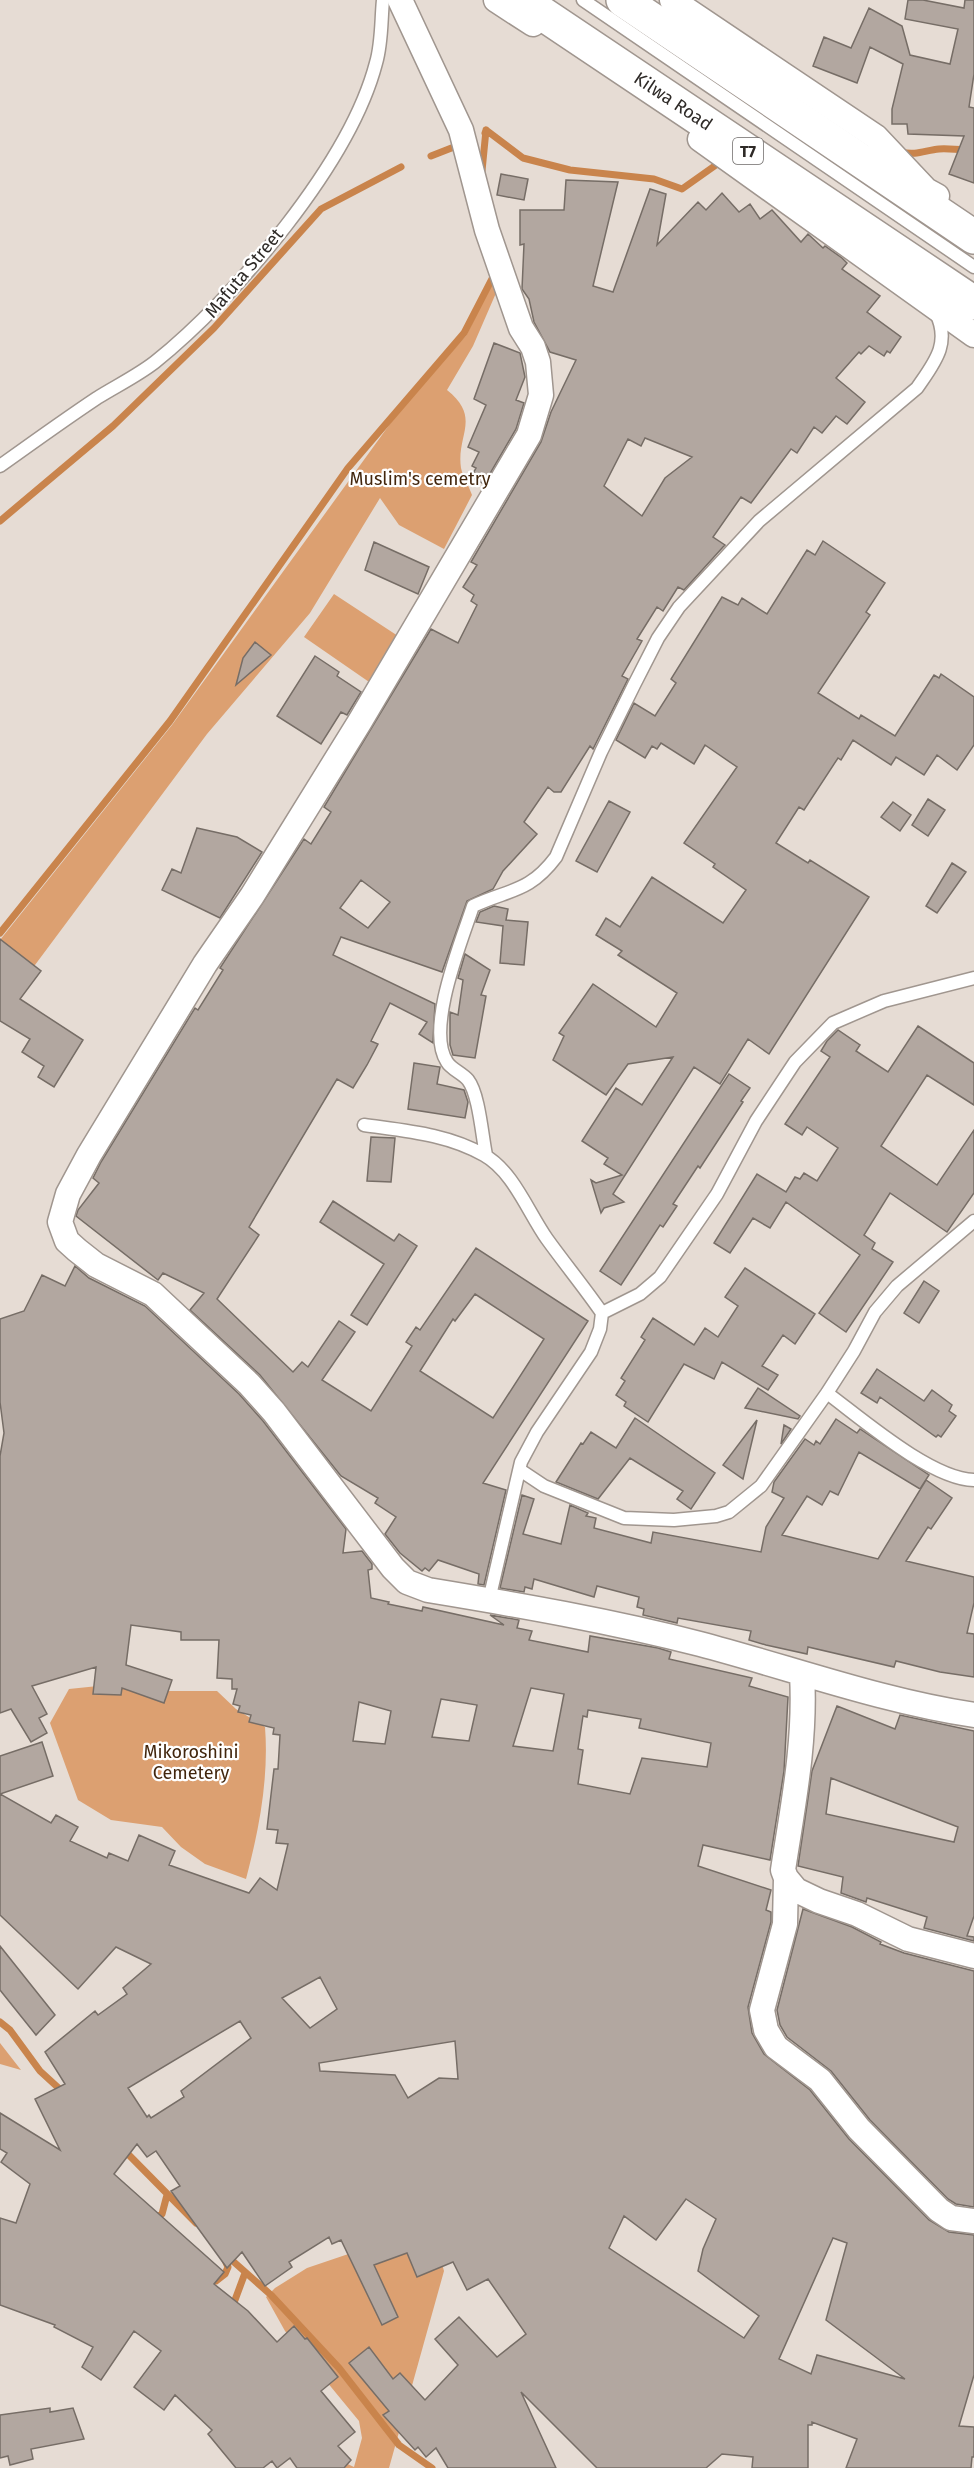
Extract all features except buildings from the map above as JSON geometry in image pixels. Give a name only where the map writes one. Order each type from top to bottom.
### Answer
[{"type":"highway","name":"Kilwa Road","points":[[522,0],[932,290],[974,303]]},
{"type":"highway","points":[[623,0],[776,87],[974,237]]},
{"type":"street","points":[[399,0],[461,130],[487,230],[521,328],[533,347],[538,362],[541,388],[538,405],[529,435],[359,723],[252,896],[205,964],[89,1155],[68,1194],[60,1222],[67,1241],[77,1250],[96,1265],[153,1294],[249,1384],[274,1412],[378,1548],[407,1582],[428,1590],[489,1600],[690,1642],[917,1705],[974,1715]]},
{"type":"street","points":[[496,0],[579,54],[769,186],[932,290],[974,335]]},
{"type":"street","points":[[672,0],[776,87],[876,137],[926,190],[974,219]]},
{"type":"street","points":[[802,1674],[804,1710],[798,1780],[783,1870],[786,1878],[796,1890],[857,1914],[908,1939],[974,1956]]},
{"type":"street","points":[[786,1878],[785,1924],[762,2010],[766,2031],[776,2047],[820,2080],[859,2129],[939,2210],[951,2218],[974,2221]]},
{"type":"lane","name":"Mafuta Street","points":[[0,466],[97,398],[153,364],[207,318],[249,271],[328,165],[365,97],[377,62],[383,0]]},
{"type":"lane","points":[[583,0],[974,267]]},
{"type":"lane","points":[[486,1155],[474,1090],[467,1079],[447,1062],[441,1032],[451,968],[473,906],[529,886],[556,857],[634,684],[658,638],[679,607],[759,521],[917,388],[934,363],[942,346],[943,327],[932,290]]},
{"type":"lane","points":[[602,1313],[624,1305],[660,1277],[717,1194],[756,1120],[795,1062],[833,1023],[884,1001],[974,978]]},
{"type":"lane","points":[[364,1125],[432,1135],[461,1143],[486,1155],[501,1168],[547,1239],[602,1313],[600,1329],[591,1352],[537,1432],[520,1470],[489,1600]]},
{"type":"lane","points":[[520,1470],[544,1486],[624,1518],[674,1520],[716,1516],[729,1512],[761,1486],[827,1393],[854,1351],[874,1312],[897,1286],[974,1221]]},
{"type":"lane","points":[[827,1393],[903,1449],[947,1473],[974,1480]]},
{"type":"green space","name":"Muslim's cemetry","points":[[502,262],[506,270],[473,346],[447,390],[463,409],[465,427],[460,456],[461,468],[472,495],[444,549],[399,525],[380,498],[310,613],[207,734],[0,1012],[0,940],[172,725],[408,399],[466,336]]},
{"type":"green space","points":[[334,594],[398,636],[372,684],[304,637]]},
{"type":"green space","name":"Mikoroshini Cemetery","points":[[127,1683],[170,1691],[217,1691],[236,1709],[265,1727],[266,1765],[262,1804],[246,1879],[205,1864],[181,1847],[162,1827],[111,1820],[78,1800],[50,1723],[69,1689]]},
{"type":"green space","points":[[0,2043],[21,2070],[0,2064]]},
{"type":"green space","points":[[426,2207],[444,2271],[389,2468],[332,2468],[339,2460],[354,2467],[362,2438],[359,2421],[285,2331],[266,2297],[275,2288],[307,2268],[372,2246]]},
{"type":"waterway","points":[[485,133],[486,130],[523,158],[570,170],[654,179],[682,189],[723,160]]},
{"type":"waterway","points":[[482,171],[486,130]]},
{"type":"waterway","points":[[431,156],[454,147]]},
{"type":"waterway","points":[[901,152],[974,149]]},
{"type":"waterway","points":[[0,521],[113,426],[214,328],[321,209],[401,167]]},
{"type":"waterway","points":[[0,933],[170,721],[348,468],[464,333],[496,271]]},
{"type":"waterway","points":[[0,2022],[10,2030],[40,2071],[64,2093]]},
{"type":"waterway","points":[[124,2150],[196,2223]]},
{"type":"waterway","points":[[153,2219],[162,2214],[167,2195]]},
{"type":"waterway","points":[[226,2255],[271,2295],[339,2368],[399,2445],[432,2468]]},
{"type":"waterway","points":[[211,2277],[216,2281],[225,2274],[228,2267],[225,2260]]},
{"type":"waterway","points":[[232,2308],[245,2273]]}]
